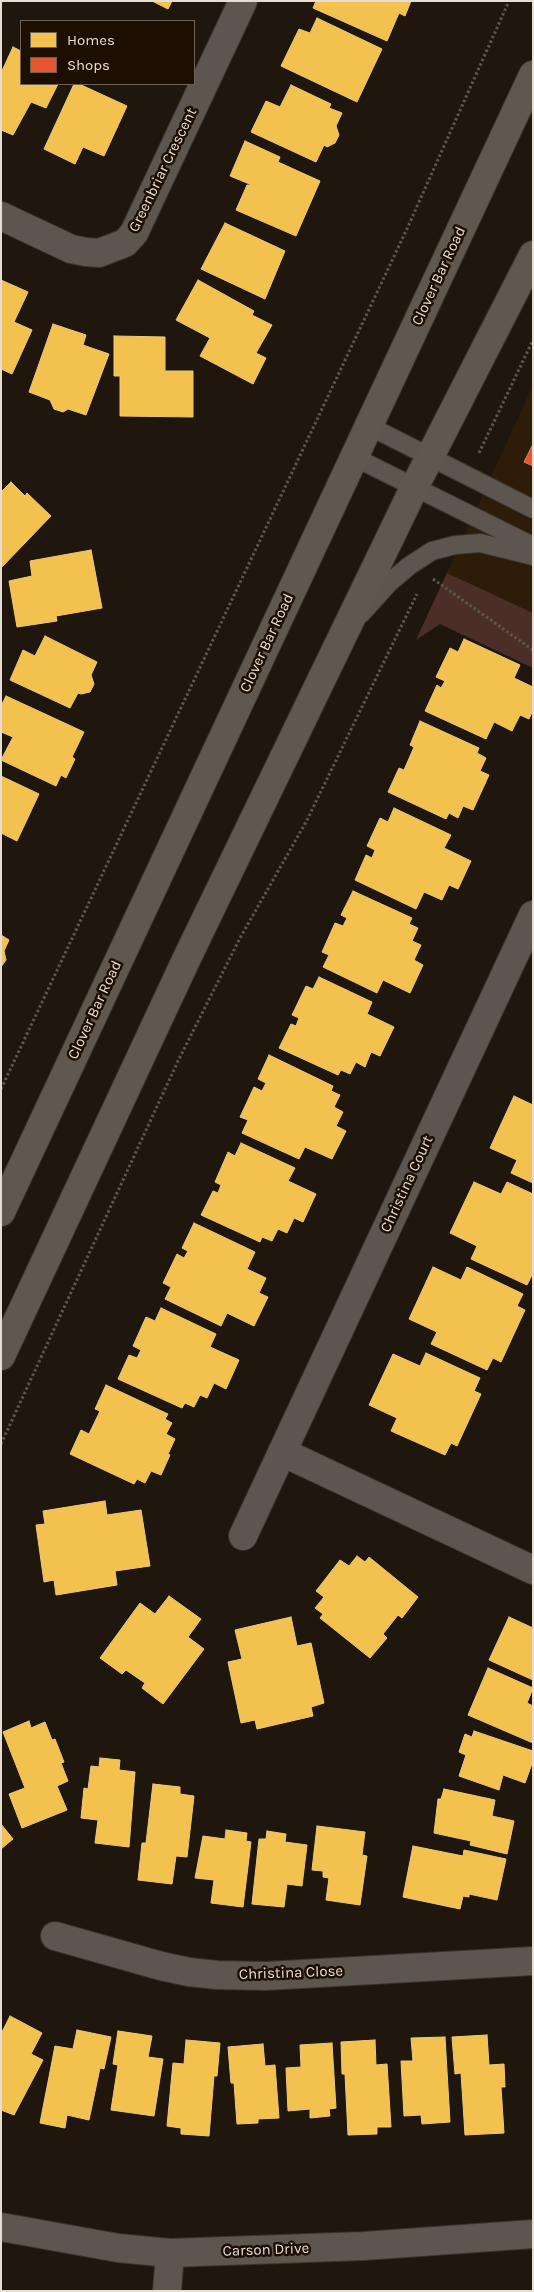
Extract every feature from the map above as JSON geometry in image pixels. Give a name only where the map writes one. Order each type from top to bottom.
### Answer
[{"type":"main road","name":"Clover Bar Road","points":[[1,1212],[533,75]]},
{"type":"main road","points":[[1,1356],[186,960],[414,486],[533,254]]},
{"type":"street","name":"Greenbriar Crescent","points":[[1,216],[71,249],[99,252],[125,243],[134,233],[243,1]]},
{"type":"street","name":"Christina Court","points":[[243,1536],[533,915]]},
{"type":"street","points":[[282,1452],[533,1570]]},
{"type":"street","name":"Christina Close","points":[[55,1936],[161,1966],[217,1975],[266,1976],[533,1961]]},
{"type":"street","name":"Carson Drive","points":[[1,2227],[118,2248],[170,2253],[364,2246],[533,2234]]},
{"type":"street","points":[[166,2291],[170,2253]]},
{"type":"lane","points":[[369,426],[533,509]]},
{"type":"lane","points":[[354,457],[533,546]]},
{"type":"lane","points":[[344,632],[390,582],[409,566],[432,551],[454,545],[480,543],[533,556]]},
{"type":"path","points":[[1,1089],[406,231],[509,1]]},
{"type":"path","points":[[486,440],[533,340]]},
{"type":"path","points":[[426,574],[533,650]]},
{"type":"path","points":[[1,1444],[178,1061],[240,938],[306,822],[419,590]]},
{"type":"shaded area","points":[[533,385],[533,613],[447,573]]},
{"type":"shaded area","points":[[447,573],[533,613],[533,668],[440,624],[416,640]]},
{"type":"building: Homes","points":[[152,1],[172,1],[168,9]]},
{"type":"building: Homes","points":[[316,1],[411,1],[405,16],[399,13],[387,41],[313,8]]},
{"type":"building: Homes","points":[[317,18],[382,49],[357,102],[281,66],[299,29],[310,33]]},
{"type":"building: Homes","points":[[13,47],[20,50],[20,85],[58,85],[46,108],[31,102],[13,135],[1,130],[1,73]]},
{"type":"building: Homes","points":[[74,85],[81,85],[127,106],[104,156],[83,147],[75,164],[44,149]]},
{"type":"building: Homes","points":[[291,85],[331,104],[329,108],[342,113],[336,126],[339,135],[335,143],[327,147],[324,145],[316,162],[251,132],[266,101],[280,107]]},
{"type":"building: Homes","points":[[245,141],[280,157],[278,162],[320,181],[296,236],[236,210],[247,185],[252,185],[230,176]]},
{"type":"building: Homes","points":[[225,223],[285,251],[265,299],[201,269]]},
{"type":"building: Homes","points":[[1,280],[28,292],[14,322],[32,330],[12,374],[1,369]]},
{"type":"building: Homes","points":[[198,280],[254,311],[252,315],[272,325],[256,353],[266,358],[253,384],[200,356],[210,338],[176,320]]},
{"type":"building: Homes","points":[[53,324],[86,335],[83,345],[109,354],[86,415],[68,409],[63,412],[54,409],[50,400],[29,392]]},
{"type":"building: Homes","points":[[114,336],[165,337],[165,371],[193,371],[193,417],[120,416],[120,376],[114,376]]},
{"type":"building: Homes","points":[[11,482],[25,496],[27,493],[51,516],[1,568],[1,492]]},
{"type":"building: Homes","points":[[91,550],[102,608],[56,616],[57,621],[17,627],[9,581],[32,576],[30,561]]},
{"type":"building: Homes","points":[[45,636],[97,662],[91,675],[94,684],[90,692],[78,693],[70,708],[10,680],[23,650],[35,656]]},
{"type":"building: Homes","points":[[464,639],[520,665],[514,678],[533,687],[533,710],[529,719],[520,715],[512,731],[494,722],[486,739],[425,711],[437,685],[441,688],[445,681],[436,677],[450,648],[458,652]]},
{"type":"building: Homes","points":[[6,696],[84,732],[72,757],[75,759],[66,778],[61,775],[56,786],[1,760],[13,737],[1,732],[1,706]]},
{"type":"building: Homes","points":[[420,721],[479,748],[477,753],[486,758],[480,771],[489,775],[473,810],[463,806],[458,818],[449,813],[446,819],[388,792],[399,768],[404,770],[414,747],[410,745]]},
{"type":"building: Homes","points":[[1,776],[39,794],[17,841],[1,833]]},
{"type":"building: Homes","points":[[394,808],[451,835],[444,848],[471,861],[458,889],[449,885],[442,900],[424,892],[416,909],[355,880],[366,855],[372,858],[375,850],[367,846],[380,818],[388,822]]},
{"type":"building: Homes","points":[[353,891],[412,918],[409,924],[418,928],[412,941],[421,945],[414,960],[423,965],[410,993],[383,980],[377,993],[323,967],[329,955],[322,952],[335,923],[343,926],[347,918],[341,915]]},
{"type":"building: Homes","points":[[1,935],[9,940],[4,951],[6,960],[1,967]]},
{"type":"building: Homes","points":[[319,977],[372,1002],[367,1014],[394,1027],[380,1056],[371,1052],[365,1067],[356,1062],[350,1074],[341,1070],[338,1075],[279,1048],[291,1024],[296,1026],[299,1018],[292,1015],[306,986],[313,989]]},
{"type":"building: Homes","points":[[269,1055],[333,1086],[331,1091],[340,1095],[334,1107],[343,1112],[336,1126],[346,1131],[332,1159],[305,1147],[299,1159],[242,1133],[248,1120],[240,1117],[254,1087],[262,1091],[266,1083],[258,1079]]},
{"type":"building: Homes","points":[[514,1096],[533,1105],[533,1183],[511,1173],[517,1160],[490,1148]]},
{"type":"building: Homes","points":[[241,1143],[295,1168],[288,1181],[316,1194],[303,1222],[294,1218],[287,1233],[278,1229],[272,1241],[262,1237],[260,1242],[201,1215],[213,1191],[218,1193],[221,1185],[215,1182],[228,1152],[235,1156]]},
{"type":"building: Homes","points":[[474,1182],[501,1194],[507,1182],[533,1194],[533,1273],[527,1285],[471,1259],[477,1246],[450,1233]]},
{"type":"building: Homes","points":[[194,1223],[255,1252],[247,1269],[266,1278],[259,1293],[268,1297],[254,1326],[227,1313],[221,1326],[165,1299],[171,1287],[163,1283],[177,1254],[184,1258],[188,1251],[182,1248]]},
{"type":"building: Homes","points":[[433,1267],[461,1280],[467,1267],[523,1294],[517,1306],[525,1310],[501,1362],[493,1358],[487,1370],[431,1344],[437,1332],[409,1319]]},
{"type":"building: Homes","points":[[161,1308],[216,1334],[210,1347],[239,1360],[226,1389],[214,1383],[207,1398],[200,1395],[194,1407],[185,1403],[182,1408],[118,1379],[129,1355],[137,1358],[141,1350],[133,1346],[146,1317],[155,1321]]},
{"type":"building: Homes","points":[[426,1353],[480,1378],[474,1391],[481,1394],[457,1446],[451,1443],[445,1455],[391,1431],[397,1418],[369,1405],[393,1354],[420,1366]]},
{"type":"building: Homes","points":[[106,1385],[168,1414],[165,1419],[172,1423],[166,1434],[175,1439],[161,1475],[151,1471],[145,1483],[137,1479],[134,1484],[70,1454],[81,1430],[89,1434],[100,1411],[95,1409]]},
{"type":"building: Homes","points":[[105,1501],[107,1515],[141,1510],[150,1566],[115,1571],[117,1585],[56,1595],[54,1580],[44,1582],[36,1525],[45,1524],[43,1511]]},
{"type":"building: Homes","points":[[357,1556],[365,1562],[369,1557],[418,1597],[402,1618],[398,1615],[383,1634],[387,1638],[370,1658],[320,1618],[323,1614],[315,1608],[324,1597],[316,1591],[340,1560],[349,1566]]},
{"type":"building: Homes","points":[[169,1596],[201,1619],[188,1637],[204,1649],[163,1704],[142,1688],[145,1683],[126,1670],[122,1674],[100,1658],[140,1603],[155,1614]]},
{"type":"building: Homes","points":[[291,1617],[297,1646],[311,1643],[324,1703],[311,1707],[313,1716],[257,1729],[255,1720],[241,1723],[228,1662],[242,1659],[235,1630]]},
{"type":"building: Homes","points":[[509,1617],[533,1628],[533,1680],[489,1660]]},
{"type":"building: Homes","points":[[488,1668],[533,1688],[527,1703],[533,1706],[533,1743],[468,1715]]},
{"type":"building: Homes","points":[[29,1721],[31,1728],[45,1722],[52,1740],[55,1739],[64,1762],[61,1763],[68,1781],[57,1786],[67,1810],[22,1828],[9,1794],[25,1788],[3,1732]]},
{"type":"building: Homes","points":[[474,1731],[533,1751],[533,1761],[525,1783],[503,1775],[499,1790],[459,1776],[466,1755],[459,1752],[465,1734],[472,1737]]},
{"type":"building: Homes","points":[[100,1758],[120,1760],[119,1770],[135,1772],[129,1847],[95,1843],[98,1820],[81,1818],[84,1788],[88,1789],[91,1766],[99,1767]]},
{"type":"building: Homes","points":[[153,1784],[180,1787],[180,1794],[194,1796],[187,1857],[176,1856],[172,1884],[138,1880],[142,1843],[146,1843]]},
{"type":"building: Homes","points":[[444,1789],[495,1800],[492,1816],[514,1821],[507,1854],[470,1845],[471,1841],[434,1833],[438,1799],[441,1799]]},
{"type":"building: Homes","points":[[1,1824],[13,1839],[1,1849]]},
{"type":"building: Homes","points":[[317,1826],[365,1832],[362,1855],[367,1856],[360,1905],[326,1900],[329,1878],[323,1877],[323,1871],[312,1870]]},
{"type":"building: Homes","points":[[226,1830],[247,1833],[246,1841],[251,1842],[243,1907],[211,1903],[214,1880],[195,1878],[203,1836],[225,1839]]},
{"type":"building: Homes","points":[[267,1831],[286,1834],[285,1842],[307,1845],[302,1886],[287,1884],[284,1907],[252,1904],[259,1839],[266,1839]]},
{"type":"building: Homes","points":[[413,1846],[463,1856],[464,1850],[506,1859],[497,1900],[469,1894],[469,1897],[463,1896],[460,1909],[403,1897]]},
{"type":"building: Homes","points":[[10,2016],[42,2033],[31,2054],[43,2060],[14,2115],[1,2110],[1,2034]]},
{"type":"building: Homes","points":[[77,2030],[111,2037],[104,2069],[100,2068],[89,2120],[67,2115],[65,2128],[40,2123],[55,2046],[73,2049]]},
{"type":"building: Homes","points":[[118,2031],[152,2036],[148,2057],[163,2059],[154,2116],[111,2110],[118,2065],[113,2064]]},
{"type":"building: Homes","points":[[487,2035],[489,2065],[504,2064],[505,2087],[501,2087],[504,2133],[465,2135],[461,2073],[455,2074],[452,2037]]},
{"type":"building: Homes","points":[[445,2037],[450,2122],[422,2124],[421,2115],[404,2116],[401,2061],[413,2061],[411,2038]]},
{"type":"building: Homes","points":[[186,2040],[220,2043],[217,2076],[214,2076],[209,2136],[181,2134],[181,2128],[167,2126],[173,2063],[184,2064]]},
{"type":"building: Homes","points":[[375,2040],[376,2065],[387,2064],[391,2127],[377,2127],[377,2134],[348,2135],[345,2074],[342,2074],[341,2042]]},
{"type":"building: Homes","points":[[332,2043],[336,2108],[329,2109],[330,2116],[310,2118],[310,2109],[288,2111],[286,2068],[301,2067],[300,2045]]},
{"type":"building: Homes","points":[[263,2044],[265,2066],[275,2065],[279,2118],[258,2119],[258,2123],[237,2124],[234,2083],[231,2083],[228,2047]]},
{"type":"building: Shops","points":[[533,444],[533,466],[524,462]]}]
